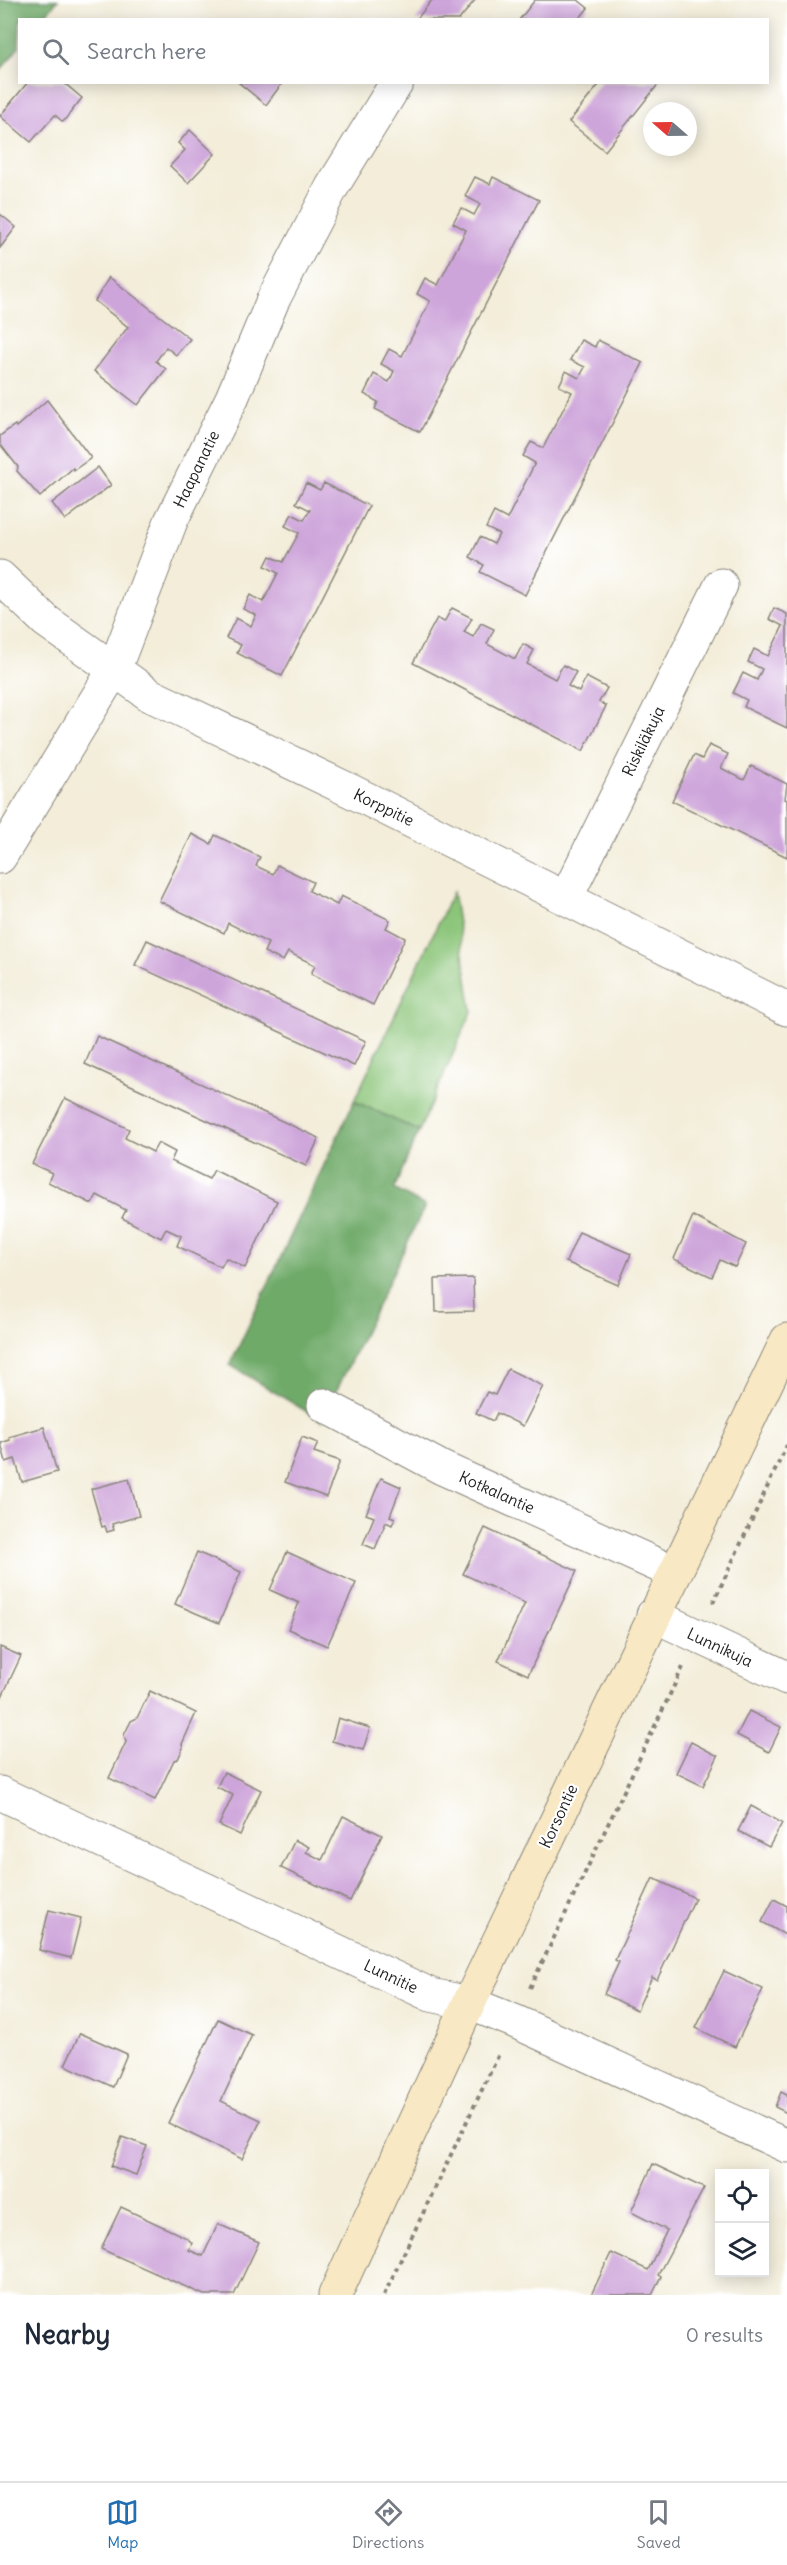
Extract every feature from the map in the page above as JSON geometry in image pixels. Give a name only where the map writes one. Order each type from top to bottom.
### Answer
[{"type":"main road","name":"Korsontie","points":[[335,2295],[469,2003],[653,1615],[787,1340]]},
{"type":"street","name":"Haapanatie","points":[[0,857],[114,670],[171,521],[231,398],[273,300],[332,187],[397,84]]},
{"type":"street","name":"Korppitie","points":[[0,577],[46,621],[150,695],[566,898],[787,1009]]},
{"type":"street","name":"Riskiläkuja","points":[[566,898],[720,585]]},
{"type":"street","name":"Kotkalantie","points":[[324,1405],[442,1468],[674,1572]]},
{"type":"street","name":"Lunnikuja","points":[[653,1615],[787,1678]]},
{"type":"street","name":"Lunnitie","points":[[0,1793],[430,1995],[469,2003],[514,2021],[787,2146]]},
{"type":"path","points":[[384,2295],[787,1445]]},
{"type":"green space","points":[[0,0],[58,0],[43,18],[18,18],[18,48],[0,71]]},
{"type":"green space","points":[[453,892],[472,1011],[419,1131],[354,1101]]},
{"type":"green space","points":[[354,1101],[419,1131],[394,1189],[425,1206],[322,1421],[230,1365]]},
{"type":"building","points":[[432,0],[475,0],[461,18],[418,18]]},
{"type":"building","points":[[535,0],[578,0],[588,8],[580,18],[521,18]]},
{"type":"building","points":[[26,84],[65,84],[82,98],[63,122],[55,115],[31,142],[0,116]]},
{"type":"building","points":[[240,84],[282,84],[266,105]]},
{"type":"building","points":[[599,84],[658,84],[643,102],[605,151],[569,122]]},
{"type":"building","points":[[190,130],[215,154],[188,183],[170,166],[185,150],[178,143]]},
{"type":"building","points":[[475,177],[490,184],[493,177],[539,200],[420,432],[375,409],[378,402],[364,394],[374,374],[389,382],[394,371],[381,364],[389,349],[402,356],[430,301],[417,294],[425,278],[438,285],[466,230],[453,223],[461,208],[474,215],[480,204],[465,196]]},
{"type":"building","points":[[0,214],[16,227],[0,248]]},
{"type":"building","points":[[109,277],[190,339],[176,355],[166,347],[156,361],[166,369],[138,405],[94,371],[128,327],[95,301]]},
{"type":"building","points":[[581,340],[595,347],[598,340],[643,363],[525,595],[480,572],[484,565],[470,557],[480,537],[494,544],[499,534],[486,528],[494,512],[507,519],[535,463],[523,456],[531,442],[543,448],[572,392],[559,386],[566,371],[579,378],[585,367],[570,360]]},
{"type":"building","points":[[47,400],[91,458],[74,470],[73,468],[40,497],[17,471],[18,467],[0,444],[0,436],[15,425],[16,427]]},
{"type":"building","points":[[98,467],[111,485],[65,520],[52,503]]},
{"type":"building","points":[[306,483],[320,490],[324,483],[369,506],[282,676],[237,653],[241,645],[226,638],[236,618],[251,626],[256,615],[243,609],[250,595],[263,602],[278,573],[265,566],[270,556],[283,562],[299,533],[285,526],[292,514],[304,520],[310,510],[296,503]]},
{"type":"building","points":[[452,608],[472,618],[464,632],[473,637],[481,623],[494,629],[487,644],[515,659],[523,644],[534,650],[527,664],[555,679],[563,665],[576,672],[568,686],[579,692],[586,677],[607,688],[599,702],[606,706],[583,751],[413,663],[437,618],[444,622]]},
{"type":"building","points":[[774,608],[787,614],[787,728],[744,707],[747,700],[733,693],[743,673],[757,680],[762,669],[748,662],[754,649],[768,656],[783,626],[769,619]]},
{"type":"building","points":[[709,745],[728,754],[721,768],[744,780],[751,766],[787,784],[785,799],[787,800],[787,857],[672,801],[694,755],[702,759]]},
{"type":"building","points":[[192,834],[211,844],[215,835],[260,857],[256,866],[273,874],[277,865],[313,882],[309,891],[337,905],[341,896],[390,920],[386,928],[405,938],[373,1005],[311,974],[315,965],[288,952],[283,961],[264,952],[268,943],[228,923],[224,933],[159,901]]},
{"type":"building","points":[[147,940],[366,1041],[354,1066],[135,965]]},
{"type":"building","points":[[97,1036],[319,1138],[306,1166],[85,1064]]},
{"type":"building","points":[[65,1098],[129,1129],[125,1138],[153,1152],[158,1143],[175,1152],[171,1161],[209,1179],[214,1170],[277,1201],[245,1268],[226,1258],[221,1267],[177,1246],[181,1236],[166,1229],[161,1238],[122,1218],[126,1210],[97,1195],[92,1204],[48,1182],[52,1173],[32,1164]]},
{"type":"building","points":[[693,1216],[746,1244],[735,1267],[720,1260],[712,1277],[674,1259]]},
{"type":"building","points":[[579,1232],[631,1254],[618,1285],[566,1262]]},
{"type":"building","points":[[473,1278],[474,1311],[436,1312],[435,1279]]},
{"type":"building","points":[[508,1369],[543,1386],[523,1426],[497,1413],[493,1421],[476,1413],[487,1392],[495,1395]]},
{"type":"building","points":[[44,1427],[57,1472],[22,1482],[15,1459],[6,1462],[1,1443],[10,1440],[9,1437]]},
{"type":"building","points":[[302,1437],[318,1443],[314,1452],[340,1461],[326,1497],[285,1482]]},
{"type":"building","points":[[381,1478],[401,1487],[390,1516],[395,1518],[392,1525],[386,1522],[375,1549],[363,1544],[374,1517],[366,1514]]},
{"type":"building","points":[[129,1479],[139,1516],[112,1524],[114,1530],[107,1532],[105,1526],[102,1527],[91,1489]]},
{"type":"building","points":[[485,1528],[577,1571],[528,1675],[498,1661],[525,1603],[463,1574]]},
{"type":"building","points":[[197,1552],[241,1572],[219,1623],[175,1604]]},
{"type":"building","points":[[287,1552],[356,1583],[327,1646],[288,1629],[299,1603],[270,1590]]},
{"type":"building","points":[[0,1647],[21,1656],[0,1701]]},
{"type":"building","points":[[150,1691],[196,1713],[178,1759],[174,1760],[155,1800],[109,1778],[126,1742],[124,1735],[131,1721],[137,1718]]},
{"type":"building","points":[[749,1711],[781,1727],[769,1752],[737,1735]]},
{"type":"building","points":[[338,1718],[370,1728],[363,1750],[332,1741]]},
{"type":"building","points":[[691,1742],[718,1756],[703,1786],[676,1773]]},
{"type":"building","points":[[224,1772],[261,1790],[240,1835],[219,1825],[233,1795],[217,1787]]},
{"type":"building","points":[[751,1806],[782,1823],[769,1847],[738,1831]]},
{"type":"building","points":[[343,1816],[382,1835],[350,1901],[281,1868],[295,1840],[309,1847],[306,1852],[322,1860]]},
{"type":"building","points":[[653,1878],[695,1898],[657,1980],[652,1977],[637,2010],[604,1994],[619,1962],[615,1960]]},
{"type":"building","points":[[774,1899],[787,1906],[787,1936],[762,1922]]},
{"type":"building","points":[[49,1910],[81,1918],[71,1958],[39,1950]]},
{"type":"building","points":[[724,1971],[763,1989],[735,2047],[696,2028]]},
{"type":"building","points":[[218,2019],[252,2035],[221,2101],[261,2120],[242,2159],[168,2123]]},
{"type":"building","points":[[80,2033],[127,2054],[113,2087],[65,2065]]},
{"type":"building","points":[[781,2092],[787,2095],[787,2113],[775,2107]]},
{"type":"building","points":[[122,2137],[147,2146],[136,2175],[111,2166]]},
{"type":"building","points":[[653,2164],[704,2188],[658,2275],[661,2277],[652,2295],[591,2295],[611,2253],[648,2270],[667,2230],[631,2212]]},
{"type":"building","points":[[121,2207],[187,2238],[192,2243],[189,2250],[203,2256],[218,2224],[259,2242],[234,2295],[204,2295],[101,2249]]}]
